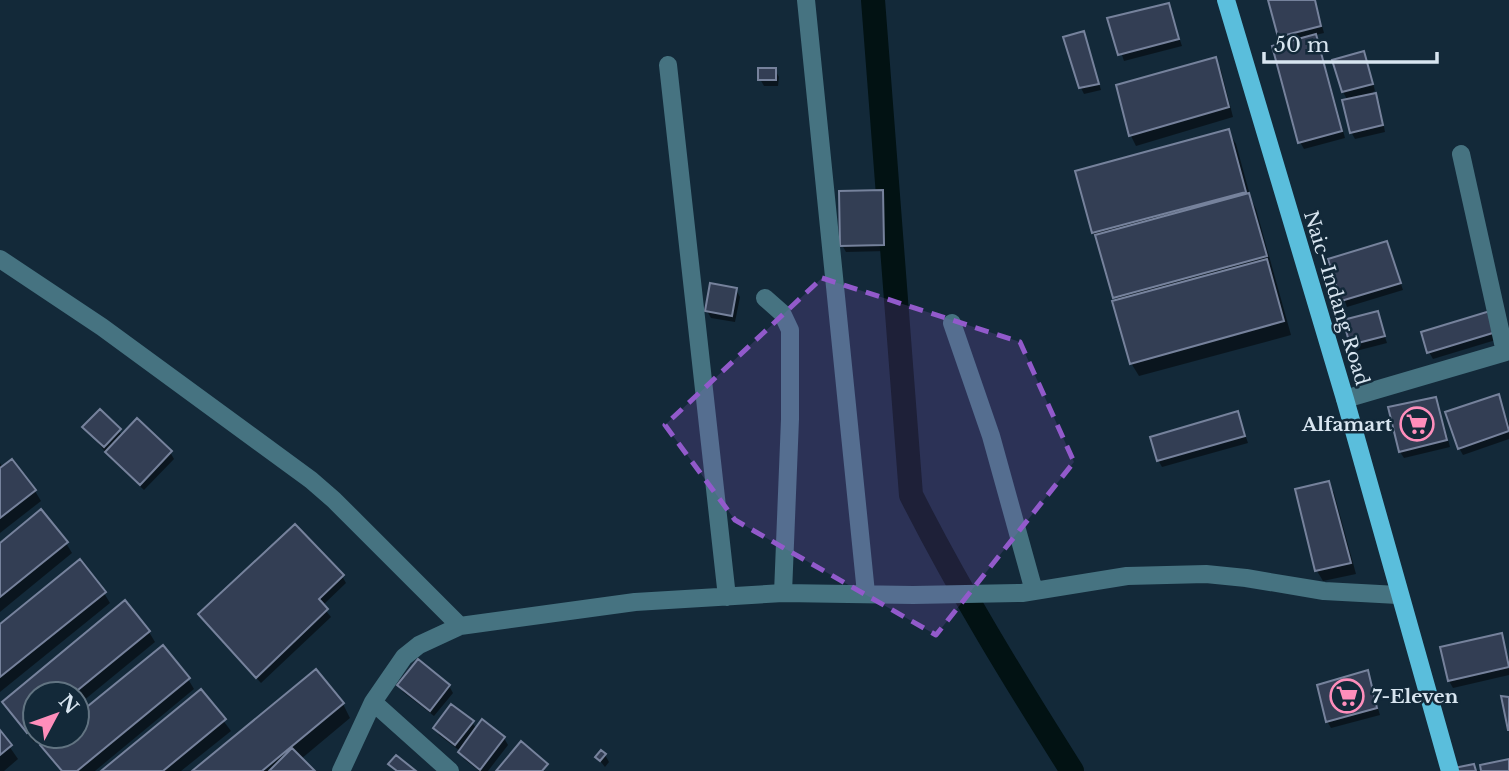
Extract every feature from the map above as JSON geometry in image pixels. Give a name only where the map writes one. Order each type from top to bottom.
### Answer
[{"type":"main road","name":"Naic–Indang Road","points":[[1226,0],[1345,399],[1398,595],[1450,771]]},
{"type":"street","points":[[806,0],[866,593]]},
{"type":"street","points":[[668,65],[727,597]]},
{"type":"street","points":[[1345,399],[1507,351],[1461,154]]},
{"type":"street","points":[[0,259],[102,327],[311,480],[460,626]]},
{"type":"street","points":[[765,298],[782,313],[790,330],[790,419],[783,593]]},
{"type":"street","points":[[952,323],[991,436],[1028,592]]},
{"type":"street","points":[[341,771],[373,702],[404,657],[419,645],[460,626],[635,602],[783,593],[913,595],[1028,592],[1126,576],[1206,574],[1324,591],[1398,595]]},
{"type":"street","points":[[373,702],[450,771]]},
{"type":"highlighted area","points":[[822,278],[1020,342],[1074,462],[936,635],[735,520],[665,425]]},
{"type":"building","points":[[1268,0],[1315,0],[1321,26],[1278,37]]},
{"type":"building","points":[[1169,3],[1179,39],[1118,55],[1107,18]]},
{"type":"building","points":[[1084,31],[1099,84],[1079,88],[1063,37]]},
{"type":"building","points":[[1316,34],[1342,131],[1298,143],[1272,46]]},
{"type":"building","points":[[1364,51],[1373,84],[1342,92],[1332,60]]},
{"type":"building","points":[[1216,57],[1229,107],[1129,136],[1116,85]]},
{"type":"building","points":[[758,68],[776,68],[776,80],[758,80]]},
{"type":"building","points":[[1376,93],[1383,125],[1350,133],[1342,100]]},
{"type":"building","points":[[1229,129],[1246,192],[1092,233],[1075,171]]},
{"type":"building","points":[[883,190],[884,245],[840,246],[839,191]]},
{"type":"building","points":[[1249,193],[1267,256],[1113,298],[1095,235]]},
{"type":"building","points":[[1387,241],[1401,283],[1341,301],[1328,259]]},
{"type":"building","points":[[1267,259],[1284,321],[1130,364],[1112,301]]},
{"type":"building","points":[[710,283],[737,288],[732,316],[705,311]]},
{"type":"building","points":[[1378,311],[1385,336],[1350,345],[1343,320]]},
{"type":"building","points":[[1490,311],[1496,332],[1427,353],[1421,332]]},
{"type":"building","points":[[1499,394],[1509,431],[1458,449],[1445,412]]},
{"type":"building","name":"Alfamart","points":[[1436,397],[1447,440],[1399,452],[1388,407]]},
{"type":"building","points":[[100,409],[121,429],[104,447],[82,427]]},
{"type":"building","points":[[1238,411],[1245,436],[1157,461],[1150,437]]},
{"type":"building","points":[[137,418],[172,451],[140,485],[105,452]]},
{"type":"building","points":[[12,459],[36,490],[0,518],[0,468]]},
{"type":"building","points":[[1329,481],[1351,563],[1315,571],[1295,489]]},
{"type":"building","points":[[41,509],[68,542],[0,597],[0,543]]},
{"type":"building","points":[[295,524],[344,575],[319,599],[328,609],[256,678],[198,614]]},
{"type":"building","points":[[80,559],[106,592],[0,677],[0,624]]},
{"type":"building","points":[[125,600],[150,631],[90,680],[29,680]]},
{"type":"building","points":[[1502,633],[1509,667],[1448,681],[1440,647]]},
{"type":"building","points":[[163,645],[190,678],[77,771],[62,771],[44,750],[91,750],[91,704]]},
{"type":"building","points":[[418,659],[450,685],[430,711],[397,685]]},
{"type":"building","points":[[316,669],[344,703],[262,771],[192,771]]},
{"type":"building","name":"7-Eleven","points":[[1368,670],[1377,708],[1326,722],[1317,685]]},
{"type":"building","points":[[21,686],[21,726],[2,702]]},
{"type":"building","points":[[201,689],[226,719],[163,771],[101,771]]},
{"type":"building","points":[[1501,696],[1509,697],[1509,730],[1508,730]]},
{"type":"building","points":[[451,704],[474,721],[455,745],[433,728]]},
{"type":"building","points":[[482,719],[505,737],[480,770],[458,752]]},
{"type":"building","points":[[0,730],[12,745],[0,755]]},
{"type":"building","points":[[521,741],[548,764],[542,771],[496,771]]},
{"type":"building","points":[[292,748],[315,771],[269,771]]},
{"type":"building","points":[[601,750],[606,754],[600,761],[595,757]]},
{"type":"building","points":[[396,755],[416,771],[397,771],[388,764]]},
{"type":"building","points":[[1509,759],[1509,771],[1481,771],[1480,765]]},
{"type":"building","points":[[1474,764],[1476,771],[1455,771],[1454,768]]},
{"type":"waterway","points":[[873,0],[911,495],[988,635],[1072,771]]},
{"type":"place","name":"Alfamart","points":[[1417,424]]},
{"type":"place","name":"7-Eleven","points":[[1347,696]]}]
